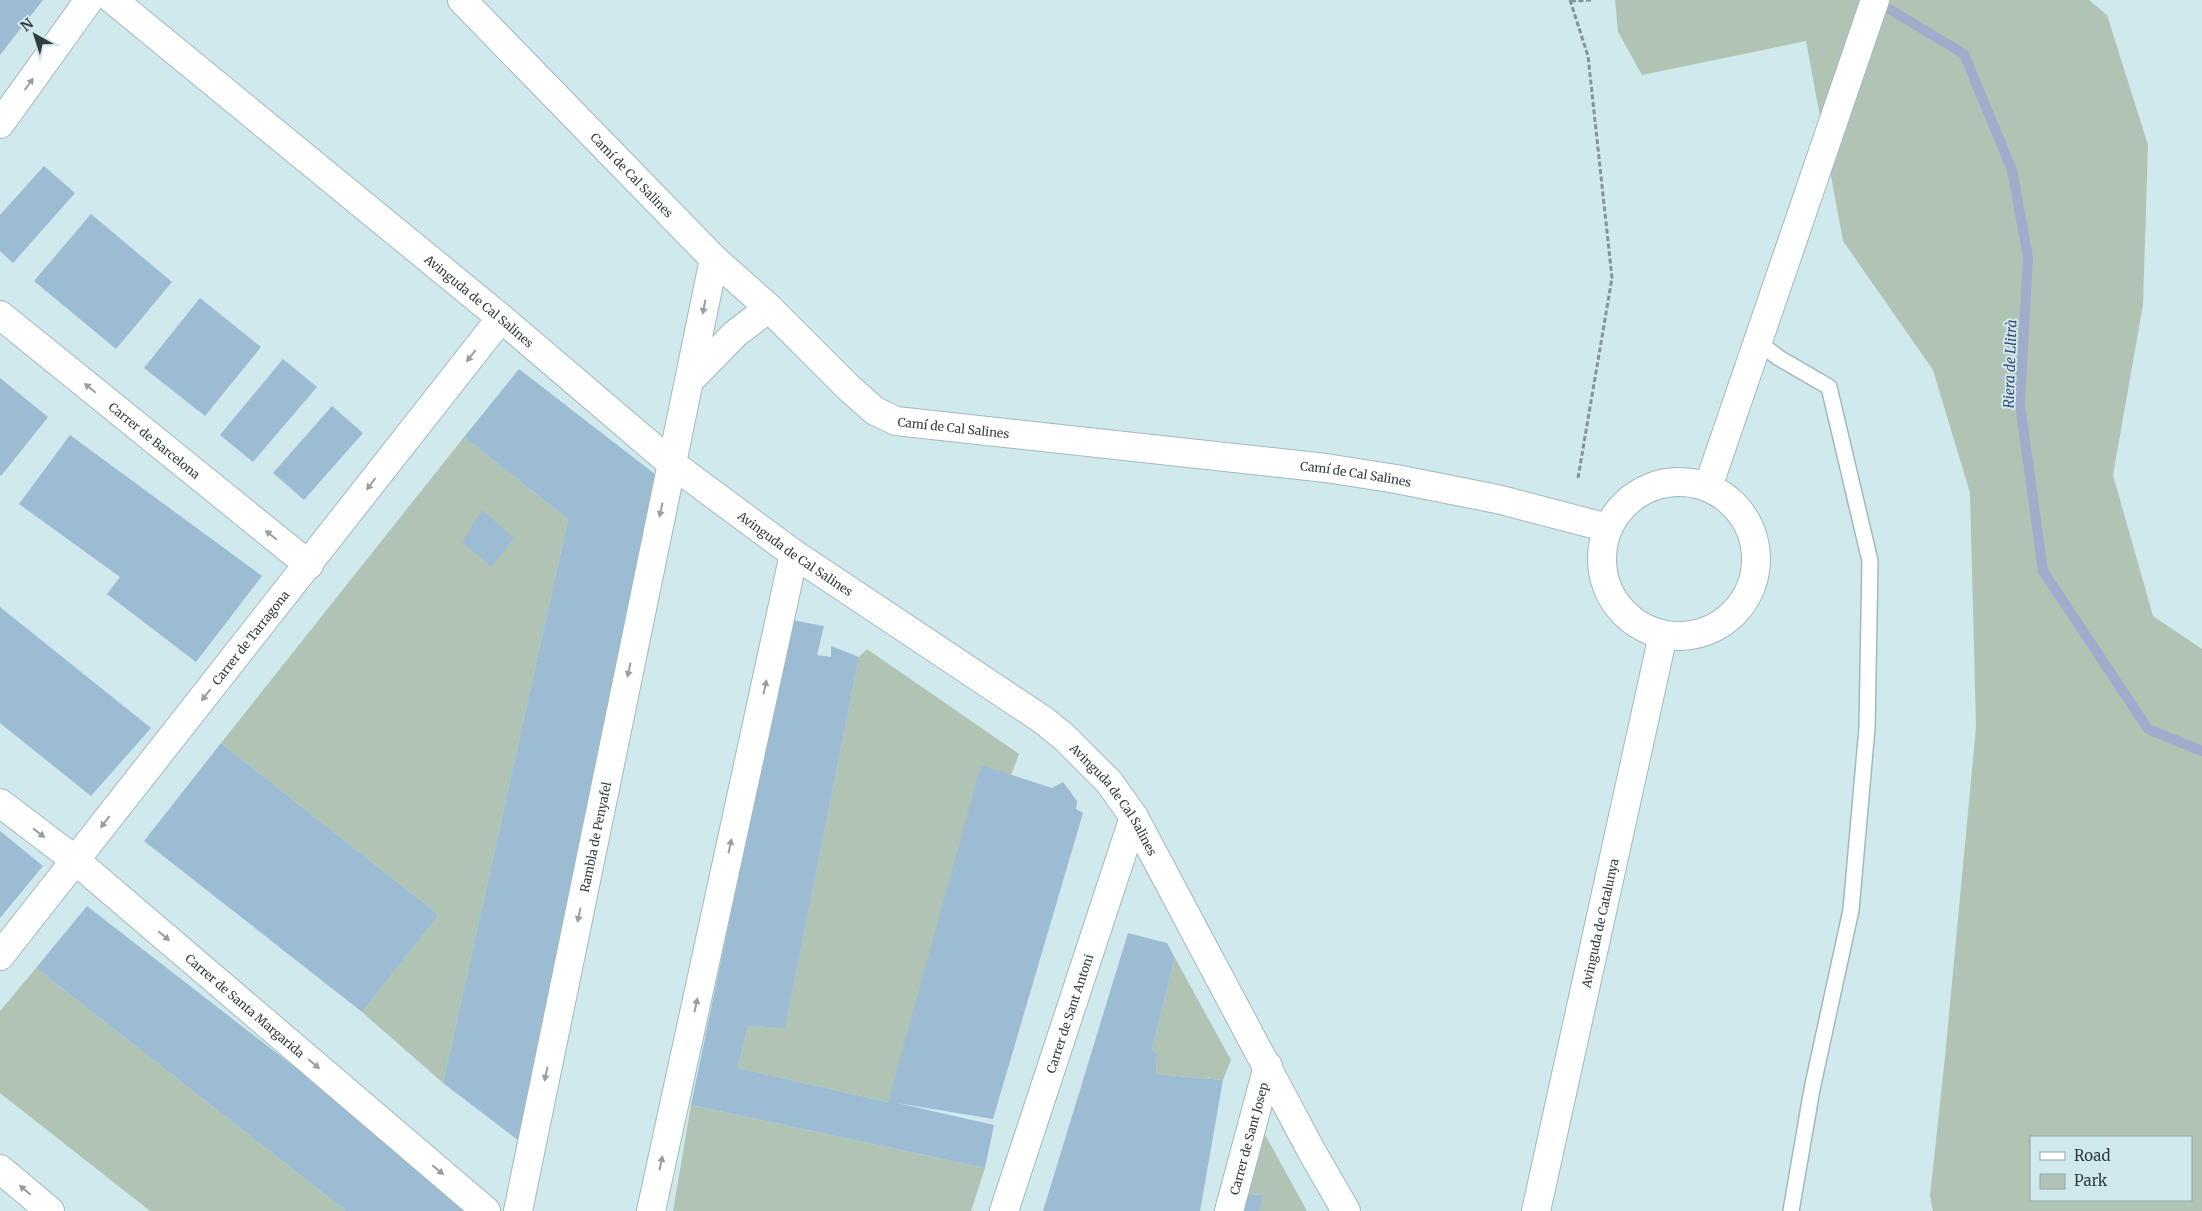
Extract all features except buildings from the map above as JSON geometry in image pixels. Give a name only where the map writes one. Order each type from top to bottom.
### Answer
[{"type":"street","points":[[0,124],[89,0]]},
{"type":"street","name":"Avinguda de Cal Salines","points":[[114,0],[501,318],[671,463],[794,554],[1043,720],[1064,736],[1109,782],[1134,817],[1312,1152],[1346,1211]]},
{"type":"street","name":"Camí de Cal Salines","points":[[462,0],[714,259],[769,308],[849,388],[875,411],[896,421],[1326,468],[1396,479],[1497,499],[1608,528]]},
{"type":"street","points":[[1708,487],[1874,0]]},
{"type":"street","name":"Rambla de Penyafel","points":[[518,1211],[714,259]]},
{"type":"street","points":[[690,380],[735,334],[769,308]]},
{"type":"street","name":"Carrer de Barcelona","points":[[0,316],[309,565]]},
{"type":"street","name":"Carrer de Tarragona","points":[[0,956],[309,565],[501,318]]},
{"type":"street","points":[[1685,482],[1708,487],[1730,500],[1746,520],[1755,544],[1756,569],[1748,593],[1734,614],[1713,629],[1688,636],[1663,635],[1642,626],[1624,613],[1611,594],[1603,573],[1603,550],[1608,528],[1621,508],[1639,493],[1662,483],[1685,482]]},
{"type":"street","points":[[650,1211],[794,554]]},
{"type":"street","name":"Avinguda de Catalunya","points":[[1536,1211],[1663,635]]},
{"type":"street","name":"Carrer de Santa Margarida","points":[[0,803],[75,860],[486,1211]]},
{"type":"street","name":"Carrer de Sant Antoni","points":[[1004,1211],[1134,817]]},
{"type":"street","name":"Carrer de Sant Josep","points":[[1229,1211],[1268,1066]]},
{"type":"street","points":[[0,1169],[50,1211]]},
{"type":"lane","points":[[1758,342],[1780,358],[1829,387],[1870,561],[1867,728],[1851,910],[1812,1089],[1791,1211]]},
{"type":"path","points":[[1578,478],[1612,278],[1588,56],[1571,1],[1592,0]]},
{"type":"green space","points":[[1615,0],[2089,0],[2107,15],[2148,145],[2143,305],[2113,475],[2153,616],[2202,649],[2202,1211],[1933,1211],[1930,1196],[1976,727],[1970,493],[1933,370],[1843,241],[1806,41],[1642,75],[1618,32]]},
{"type":"green space","points":[[464,437],[568,519],[443,1083],[362,1012],[439,915],[221,743]]},
{"type":"green space","points":[[867,649],[1019,754],[888,1102],[738,1068],[748,1026],[785,1027],[859,657]]},
{"type":"green space","points":[[1175,958],[1231,1060],[1223,1080],[1156,1074],[1157,1053],[1152,1050]]},
{"type":"green space","points":[[36,968],[346,1211],[150,1211],[0,1093],[0,1011]]},
{"type":"green space","points":[[691,1105],[985,1168],[971,1211],[673,1211]]},
{"type":"green space","points":[[1262,1129],[1307,1211],[1260,1211],[1263,1194],[1240,1196]]},
{"type":"waterway","name":"Riera de Llitrà","points":[[1876,1],[1964,54],[2012,170],[2028,257],[2020,404],[2043,571],[2148,729],[2202,751]]}]
